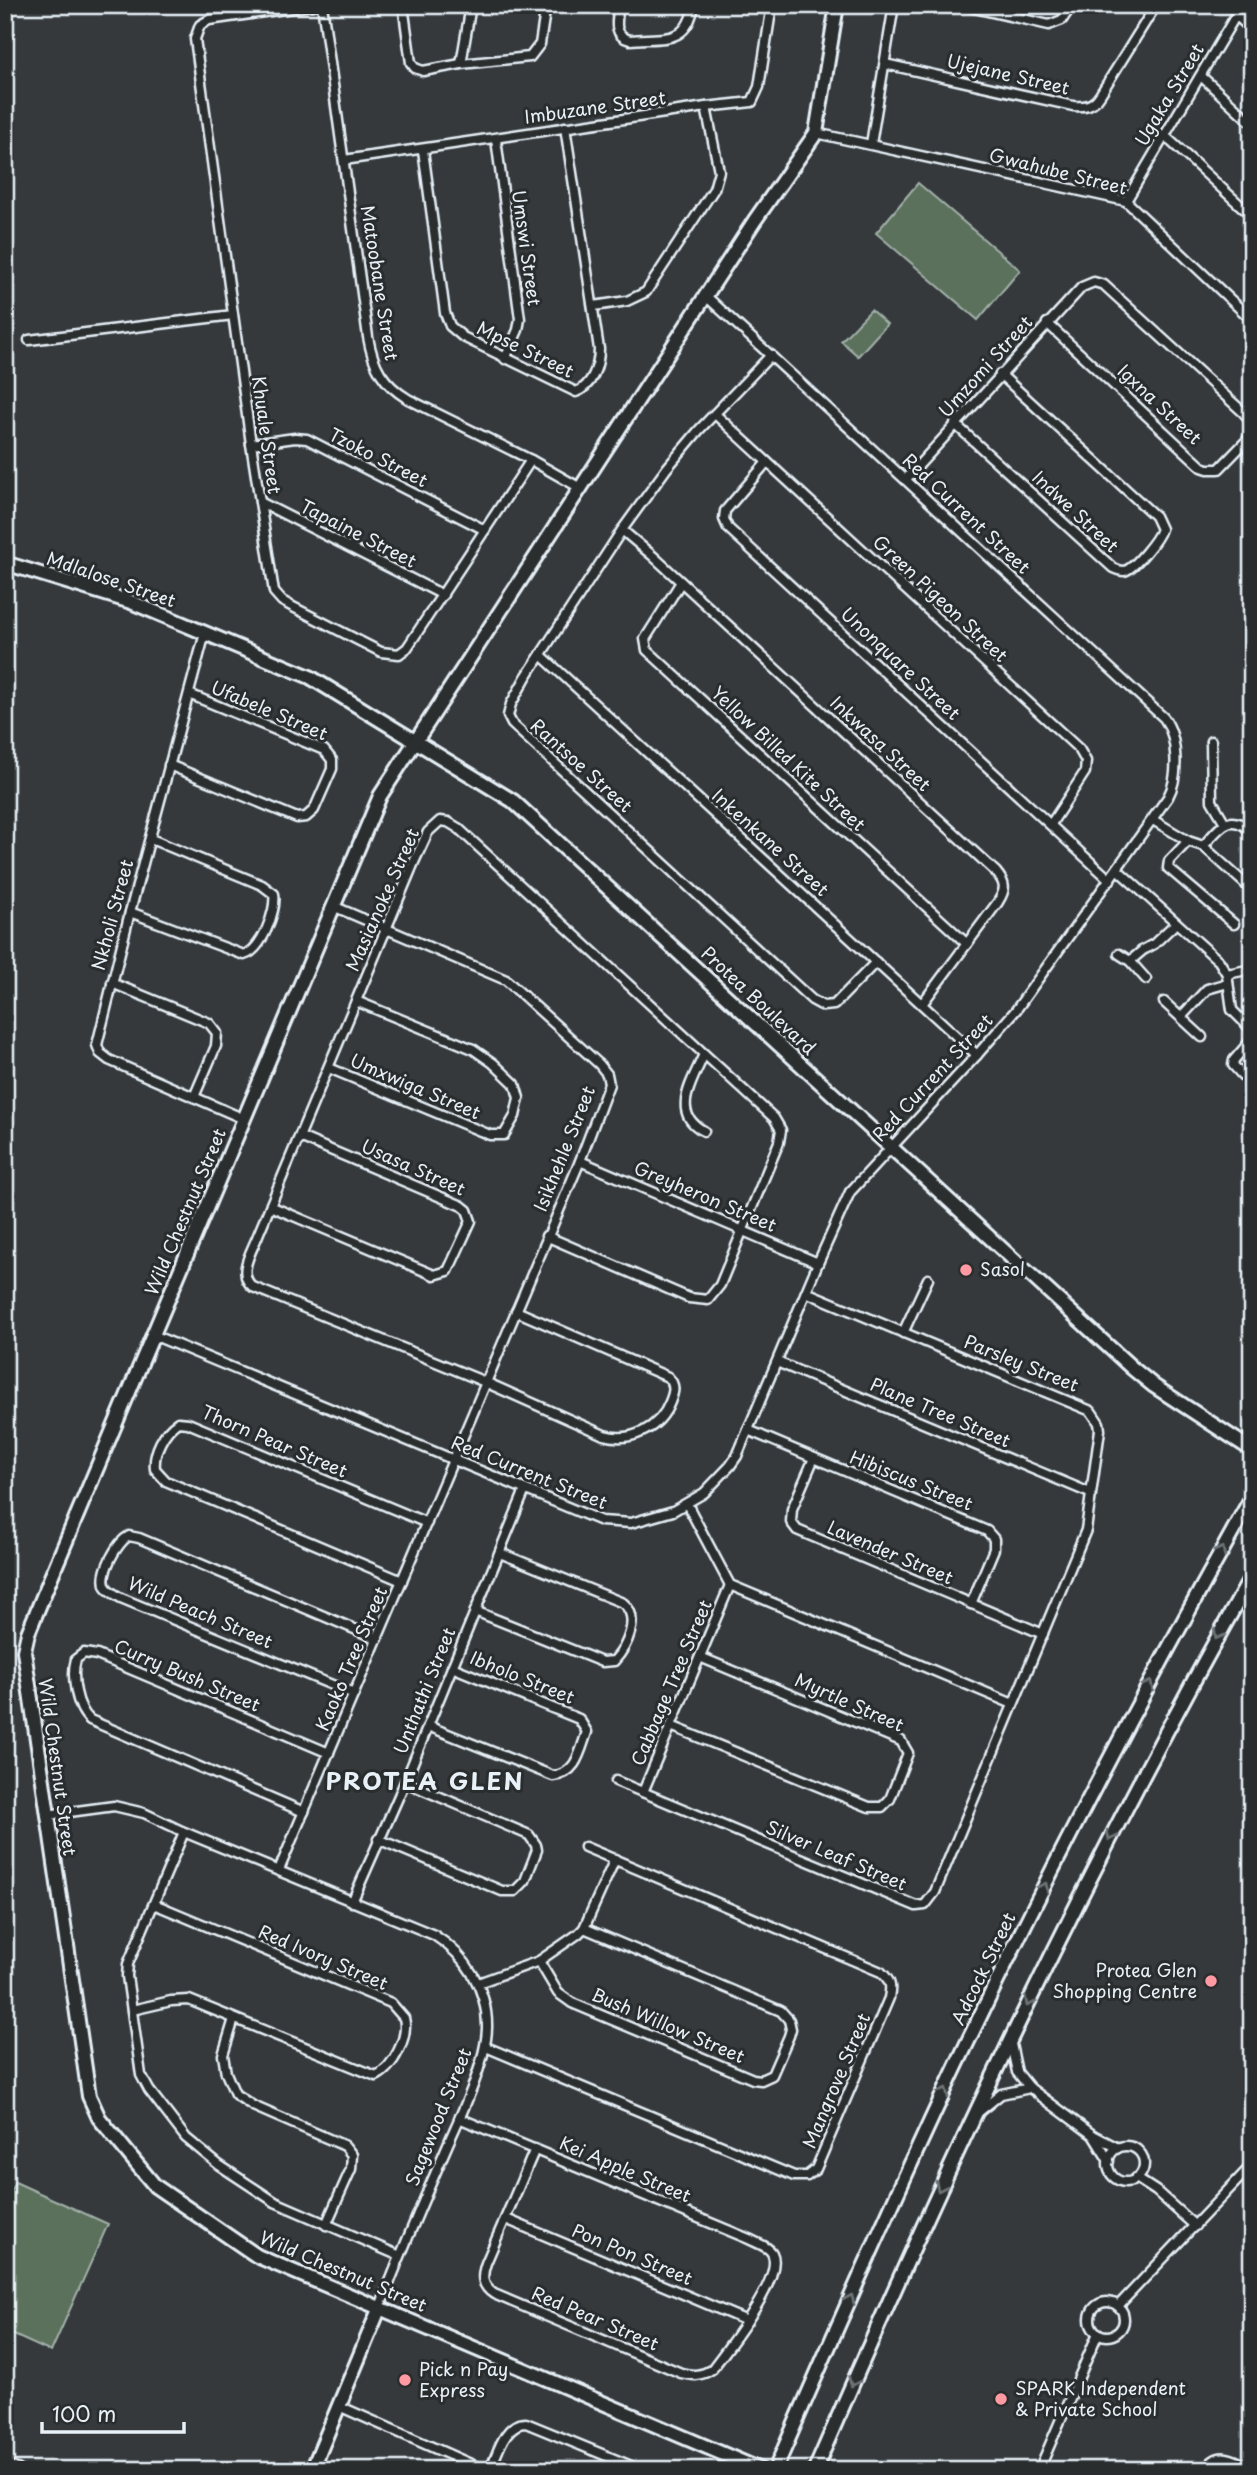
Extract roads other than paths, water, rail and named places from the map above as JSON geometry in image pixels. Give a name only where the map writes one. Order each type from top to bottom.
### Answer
[{"type":"street","points":[[242,5],[243,15]]},
{"type":"street","name":"Khuale Street","points":[[313,5],[204,22],[197,29],[195,39],[251,444],[273,587],[277,596],[381,653],[394,655],[407,648],[531,460]]},
{"type":"street","name":"Matoobane Street","points":[[322,5],[370,350],[382,378],[408,399],[531,460],[582,489]]},
{"type":"street","points":[[402,5],[411,63],[415,68],[429,71],[461,64],[530,57],[540,44],[546,5]]},
{"type":"street","points":[[461,64],[471,5]]},
{"type":"street","points":[[619,5],[618,32],[631,40],[682,33],[690,25],[694,5]]},
{"type":"street","name":"Imbuzane Street","points":[[344,160],[706,107],[747,104],[755,99],[759,87],[772,5]]},
{"type":"street","points":[[816,133],[837,5]]},
{"type":"street","points":[[871,144],[894,5]]},
{"type":"street","points":[[961,5],[1049,25],[1062,20],[1072,5]]},
{"type":"street","name":"Ujejane Street","points":[[885,64],[1073,106],[1086,106],[1100,95],[1156,5]]},
{"type":"street","name":"Ugaka Street","points":[[1126,201],[1242,5]]},
{"type":"street","points":[[1236,15],[1252,30]]},
{"type":"street","points":[[1201,76],[1252,123]]},
{"type":"street","points":[[594,306],[627,301],[646,292],[714,190],[719,171],[706,107]]},
{"type":"street","name":"Mpse Street","points":[[423,149],[447,322],[463,337],[572,392],[579,392],[588,383],[599,356],[594,306],[565,127]]},
{"type":"street","name":"Gwahube Street","points":[[816,133],[1126,201],[1252,320]]},
{"type":"street","name":"Wild Chestnut Street","points":[[761,2470],[257,2256],[155,2186],[99,2118],[92,2105],[87,2085],[24,1659],[25,1640],[380,796],[755,220],[816,133]]},
{"type":"street","points":[[1165,136],[1252,216]]},
{"type":"street","name":"Umswi Street","points":[[496,139],[520,318],[518,330],[505,359]]},
{"type":"street","name":"Umzomi Street","points":[[906,478],[1047,323],[1082,287],[1094,282],[1104,285],[1252,422]]},
{"type":"street","name":"Red Current Street","points":[[153,1335],[576,1512],[615,1524],[631,1523],[657,1517],[687,1503],[713,1485],[730,1466],[850,1192],[1016,1010],[1118,870],[1173,788],[1176,774],[1170,728],[1164,718],[707,297]]},
{"type":"street","points":[[29,340],[233,315]]},
{"type":"street","name":"Igxna Street","points":[[1047,323],[1202,467],[1219,469],[1252,435]]},
{"type":"street","name":"Rantsoe Street","points":[[771,355],[667,468],[622,530],[541,655],[511,704],[508,716],[512,724],[812,1000],[823,1006],[834,1005],[876,962]]},
{"type":"street","name":"Indwe Street","points":[[955,424],[1112,568],[1122,571],[1130,568],[1155,541],[1161,529],[1155,516],[1000,374]]},
{"type":"street","name":"Green Pigeon Street","points":[[715,414],[1079,749],[1086,761],[1085,772],[1051,824]]},
{"type":"street","name":"Tzoko Street","points":[[251,444],[307,439],[485,530]]},
{"type":"street","name":"Unonquare Street","points":[[767,462],[725,511],[724,519],[728,528],[1110,880]]},
{"type":"street","name":"Tapaine Street","points":[[260,502],[443,595]]},
{"type":"street","name":"Inkwasa Street","points":[[622,530],[1004,881],[1003,894],[922,1004]]},
{"type":"street","name":"Mdlalose Street","points":[[5,563],[131,603],[205,633]]},
{"type":"street","name":"Yellow Billed Kite Street","points":[[681,582],[645,639],[647,650],[967,944]]},
{"type":"street","name":"Protea Boulevard","points":[[205,633],[310,677],[524,809],[1146,1381],[1252,1450]]},
{"type":"street","name":"Nkholi Street","points":[[205,633],[97,1039],[100,1053],[122,1066],[244,1119]]},
{"type":"street","name":"Inkenkane Street","points":[[541,655],[977,1055]]},
{"type":"street","name":"Ufabele Street","points":[[169,765],[297,818],[308,816],[314,810],[332,769],[332,760],[324,750],[189,694]]},
{"type":"street","points":[[1211,741],[1212,801],[1225,823]]},
{"type":"street","points":[[1153,820],[1188,841],[1203,846],[1252,890]]},
{"type":"street","name":"Masianoke Street","points":[[485,1382],[249,1284],[244,1275],[270,1206],[425,837],[438,822],[448,822],[458,828],[774,1118],[781,1130],[779,1142],[742,1229]]},
{"type":"street","points":[[1203,846],[1225,823],[1237,822],[1252,832]]},
{"type":"street","points":[[130,912],[244,955],[250,954],[259,944],[273,910],[274,894],[262,885],[151,839]]},
{"type":"street","points":[[1188,841],[1169,861],[1168,868],[1234,924]]},
{"type":"street","points":[[1118,870],[1219,961],[1227,978],[1232,1010],[1252,1030]]},
{"type":"street","name":"Isikhehle Street","points":[[333,906],[506,980],[599,1064],[608,1080],[608,1090],[580,1161],[453,1459]]},
{"type":"street","points":[[1130,961],[1154,944],[1176,923]]},
{"type":"street","points":[[1119,954],[1130,961],[1146,979]]},
{"type":"street","points":[[1181,1017],[1207,989],[1252,969]]},
{"type":"street","points":[[111,983],[202,1019],[216,1029],[216,1046],[194,1097]]},
{"type":"street","name":"Umxwiga Street","points":[[329,1068],[490,1135],[504,1135],[515,1116],[519,1098],[514,1084],[477,1051],[356,1001]]},
{"type":"street","points":[[1164,1002],[1202,1037]]},
{"type":"street","points":[[1252,1039],[1234,1060],[1233,1065],[1252,1086]]},
{"type":"street","points":[[704,1054],[686,1098],[684,1110],[690,1122],[704,1131]]},
{"type":"street","name":"Usasa Street","points":[[270,1206],[434,1275],[448,1271],[471,1221],[467,1210],[456,1203],[300,1137]]},
{"type":"street","name":"Greyheron Street","points":[[580,1161],[818,1263]]},
{"type":"street","points":[[546,1236],[689,1298],[704,1301],[716,1292],[742,1229]]},
{"type":"street","points":[[904,1333],[928,1279]]},
{"type":"street","name":"Parsley Street","points":[[806,1292],[1091,1411],[1099,1423],[1086,1530],[1011,1707]]},
{"type":"street","points":[[485,1382],[615,1438],[633,1435],[652,1427],[666,1412],[674,1386],[664,1373],[516,1311]]},
{"type":"street","name":"Plane Tree Street","points":[[777,1362],[1090,1493]]},
{"type":"street","name":"Thorn Pear Street","points":[[402,1581],[166,1481],[155,1469],[156,1455],[170,1428],[178,1422],[188,1423],[427,1523]]},
{"type":"street","name":"Hibiscus Street","points":[[748,1430],[981,1527],[991,1534],[994,1549],[971,1604]]},
{"type":"street","name":"Lavender Street","points":[[814,1458],[792,1509],[791,1522],[797,1530],[1042,1634]]},
{"type":"street","name":"Kaoko Tree Street","points":[[279,1870],[453,1459]]},
{"type":"street","name":"Unthathi Street","points":[[352,1902],[525,1490]]},
{"type":"street","name":"Adcock Street","points":[[775,2470],[913,2159],[995,1987],[1084,1809],[1191,1605],[1252,1497]]},
{"type":"street","points":[[687,1503],[730,1585],[1011,1707]]},
{"type":"street","name":"Wild Peach Street","points":[[354,1694],[121,1598],[105,1585],[105,1572],[118,1544],[129,1536],[139,1538],[378,1639]]},
{"type":"street","points":[[475,1611],[602,1662],[614,1661],[621,1653],[633,1621],[629,1608],[500,1553]]},
{"type":"street","points":[[815,2470],[880,2319],[1011,2037],[1145,1769],[1252,1576]]},
{"type":"street","name":"Cabbage Tree Street","points":[[643,1792],[730,1585]]},
{"type":"street","name":"Curry Bush Street","points":[[304,1812],[90,1720],[80,1704],[74,1668],[76,1659],[84,1653],[97,1655],[329,1753]]},
{"type":"street","name":"Myrtle Street","points":[[671,1726],[869,1807],[882,1807],[890,1799],[908,1753],[901,1741],[700,1657]]},
{"type":"street","name":"Ibholo Street","points":[[428,1726],[553,1776],[564,1775],[574,1767],[587,1732],[579,1718],[452,1667]]},
{"type":"street","name":"Silver Leaf Street","points":[[616,1781],[921,1906],[929,1901],[934,1892],[1011,1707]]},
{"type":"street","points":[[378,1839],[502,1891],[515,1891],[525,1881],[537,1850],[529,1835],[404,1782]]},
{"type":"street","name":"Sagewood Street","points":[[47,1815],[114,1806],[145,1813],[184,1832],[434,1935],[463,1960],[478,1983],[487,2020],[486,2047],[339,2406],[317,2468]]},
{"type":"street","points":[[184,1832],[128,1964],[127,1976],[136,2049],[144,2082],[186,2138],[219,2165],[275,2202],[400,2256]]},
{"type":"street","name":"Mangrove Street","points":[[486,2047],[794,2176],[807,2176],[816,2169],[889,1998],[889,1980],[881,1972],[584,1847]]},
{"type":"street","points":[[478,1983],[539,1961],[584,1928],[615,1859]]},
{"type":"street","name":"Red Ivory Street","points":[[132,2010],[171,2001],[189,2000],[376,2076],[392,2062],[406,2024],[401,2012],[391,2003],[154,1903]]},
{"type":"street","name":"Bush Willow Street","points":[[539,1961],[558,1993],[572,2003],[753,2079],[761,2080],[772,2075],[791,2029],[789,2020],[781,2011],[584,1928]]},
{"type":"street","points":[[234,2019],[223,2055],[226,2073],[235,2094],[253,2106],[345,2146],[352,2155],[351,2169],[326,2225]]},
{"type":"street","points":[[1011,2037],[1017,2072],[1030,2088],[1093,2135],[1118,2148]]},
{"type":"street","points":[[970,2122],[995,2097],[1007,2091],[1030,2088]]},
{"type":"street","name":"Kei Apple Street","points":[[459,2118],[749,2239],[767,2248],[774,2257]]},
{"type":"street","points":[[1093,2135],[1109,2161],[1111,2172],[1119,2180],[1125,2182],[1136,2178],[1143,2169]]},
{"type":"street","points":[[1109,2161],[1118,2148],[1130,2146],[1140,2152],[1143,2169],[1156,2191]]},
{"type":"street","name":"Red Pear Street","points":[[535,2149],[482,2274],[489,2291],[681,2373],[696,2375],[712,2369],[747,2320],[773,2272],[774,2257]]},
{"type":"street","points":[[1118,2306],[1252,2165]]},
{"type":"street","points":[[1136,2178],[1156,2191],[1195,2226]]},
{"type":"street","name":"Pon Pon Street","points":[[506,2219],[747,2320]]},
{"type":"street","points":[[1105,2302],[1118,2306],[1124,2318],[1121,2329],[1112,2335],[1098,2333],[1091,2322],[1095,2307],[1105,2302]]},
{"type":"street","points":[[1039,2470],[1098,2333]]},
{"type":"street","points":[[339,2406],[484,2470]]},
{"type":"street","points":[[490,2470],[511,2428],[526,2423],[641,2470]]},
{"type":"street","points":[[1205,2470],[1213,2459],[1221,2457],[1252,2468]]},
{"type":"street","points":[[5,2463],[19,2470]]},
{"type":"place","name":"Sasol","points":[[966,1270]]},
{"type":"place","name":"Protea Glen Shopping Centre","points":[[1211,1981]]},
{"type":"place","name":"Pick n Pay Express","points":[[405,2380]]},
{"type":"place","name":"SPARK Independent & Private School","points":[[1001,2399]]},
{"type":"district","name":"PROTEA GLEN","points":[[425,1782]]}]
